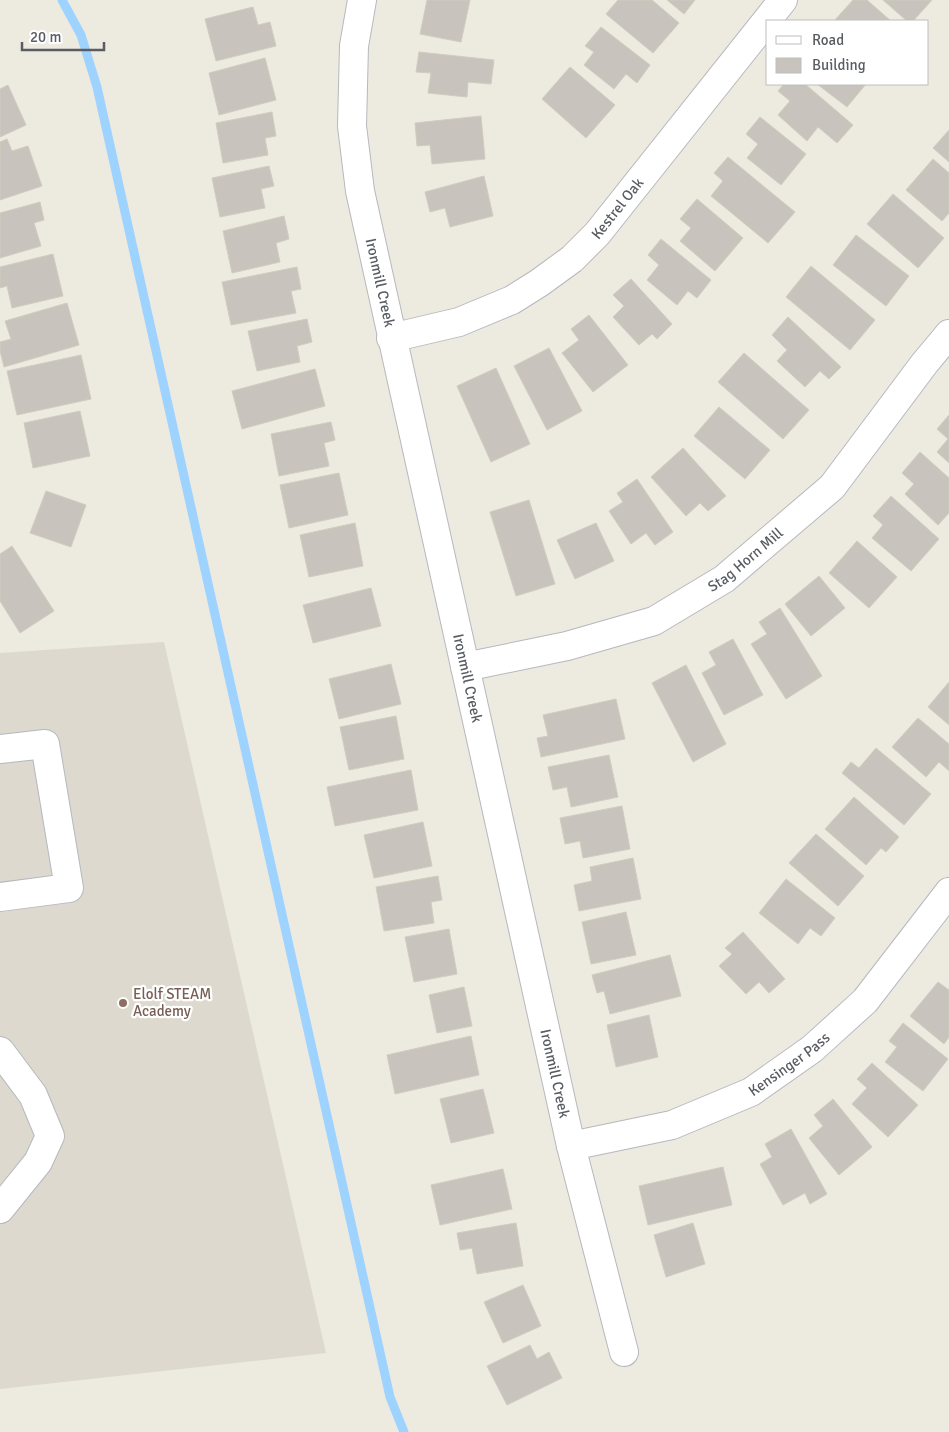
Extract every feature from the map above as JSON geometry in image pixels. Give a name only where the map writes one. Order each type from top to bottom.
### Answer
[{"type":"street","name":"Ironmill Creek","points":[[362,0],[354,46],[352,126],[360,191],[571,1146],[624,1352]]},
{"type":"street","name":"Kestrel Oak","points":[[767,20],[783,0]]},
{"type":"street","name":"Kestrel Oak","points":[[391,338],[460,322],[512,300],[572,259],[597,234],[766,21]]},
{"type":"street","name":"Stag Horn Mill","points":[[465,667],[567,646],[654,621],[724,579],[832,486],[924,364],[949,334]]},
{"type":"street","points":[[0,749],[45,744],[69,888],[0,897]]},
{"type":"street","name":"Kensinger Pass","points":[[571,1146],[672,1125],[751,1092],[812,1049],[865,1001],[949,892]]},
{"type":"street","points":[[0,1051],[33,1094],[50,1136],[38,1162],[0,1209]]},
{"type":"shaded area","name":"Elolf STEAM Academy","points":[[164,642],[326,1353],[0,1389],[0,653]]},
{"type":"building","points":[[427,0],[470,0],[461,42],[420,34]]},
{"type":"building","points":[[618,0],[652,0],[679,23],[653,53],[606,14]]},
{"type":"building","points":[[667,0],[695,0],[684,14]]},
{"type":"building","points":[[853,0],[867,0],[890,20],[835,20]]},
{"type":"building","points":[[883,0],[932,0],[914,20],[906,20]]},
{"type":"building","points":[[253,7],[258,25],[270,22],[276,46],[216,61],[205,19]]},
{"type":"building","points":[[601,27],[650,65],[637,83],[626,74],[614,89],[584,65],[594,52],[585,46]]},
{"type":"building","points":[[419,52],[494,60],[491,84],[468,82],[467,97],[428,93],[431,73],[416,72]]},
{"type":"building","points":[[265,58],[276,100],[219,115],[209,73]]},
{"type":"building","points":[[570,67],[615,105],[586,138],[542,99]]},
{"type":"building","points":[[8,85],[26,125],[0,137],[0,89]]},
{"type":"building","points":[[783,85],[806,85],[853,125],[837,143],[818,127],[807,141],[778,115],[790,101],[778,91]]},
{"type":"building","points":[[818,85],[865,85],[847,107]]},
{"type":"building","points":[[272,112],[276,136],[265,138],[268,155],[223,163],[216,123]]},
{"type":"building","points":[[481,116],[485,159],[432,164],[430,145],[417,146],[415,123]]},
{"type":"building","points":[[760,117],[806,154],[781,185],[747,158],[758,144],[746,134]]},
{"type":"building","points":[[949,130],[949,162],[933,148]]},
{"type":"building","points":[[7,139],[12,151],[28,146],[42,186],[0,200],[0,142]]},
{"type":"building","points":[[728,157],[795,212],[768,243],[711,196],[723,181],[714,173]]},
{"type":"building","points":[[933,159],[949,173],[949,213],[942,221],[906,190]]},
{"type":"building","points":[[269,166],[274,186],[261,189],[265,208],[220,217],[212,178]]},
{"type":"building","points":[[484,176],[493,216],[450,227],[445,208],[430,212],[425,192]]},
{"type":"building","points":[[893,194],[944,238],[918,268],[867,224]]},
{"type":"building","points":[[697,199],[743,238],[715,271],[680,241],[691,228],[680,219]]},
{"type":"building","points":[[40,202],[44,220],[34,223],[41,246],[0,258],[0,213]]},
{"type":"building","points":[[284,216],[289,239],[276,243],[280,262],[232,273],[223,231]]},
{"type":"building","points":[[856,235],[909,276],[886,306],[833,265]]},
{"type":"building","points":[[661,239],[711,280],[697,298],[688,291],[677,305],[647,280],[659,265],[648,255]]},
{"type":"building","points":[[53,254],[63,296],[12,308],[7,286],[0,288],[0,267]]},
{"type":"building","points":[[811,266],[875,320],[850,350],[786,297]]},
{"type":"building","points":[[297,267],[301,289],[291,291],[296,313],[231,325],[222,282]]},
{"type":"building","points":[[631,279],[672,324],[657,339],[652,334],[639,345],[613,317],[624,306],[613,295]]},
{"type":"building","points":[[67,303],[79,345],[4,367],[0,342],[11,339],[5,321]]},
{"type":"building","points":[[589,315],[628,365],[593,392],[562,353],[579,340],[571,329]]},
{"type":"building","points":[[788,317],[841,367],[829,379],[820,371],[805,387],[777,361],[787,350],[772,335]]},
{"type":"building","points":[[307,319],[312,342],[297,346],[300,362],[257,371],[248,331]]},
{"type":"building","points":[[549,348],[582,411],[547,430],[514,366]]},
{"type":"building","points":[[744,353],[809,410],[783,439],[718,382]]},
{"type":"building","points":[[81,355],[91,399],[17,415],[7,371]]},
{"type":"building","points":[[496,368],[530,444],[491,462],[457,386]]},
{"type":"building","points":[[315,369],[325,406],[242,429],[232,391]]},
{"type":"building","points":[[719,407],[770,450],[745,479],[694,436]]},
{"type":"building","points":[[80,411],[90,456],[33,468],[24,423]]},
{"type":"building","points":[[949,415],[949,463],[937,452],[948,439],[937,429]]},
{"type":"building","points":[[331,422],[335,440],[324,443],[329,466],[279,476],[271,434]]},
{"type":"building","points":[[683,448],[726,496],[708,511],[700,503],[686,516],[651,477]]},
{"type":"building","points":[[920,452],[949,478],[949,513],[938,525],[905,494],[914,484],[902,473]]},
{"type":"building","points":[[339,473],[348,515],[289,528],[280,485]]},
{"type":"building","points":[[637,479],[673,532],[655,545],[646,533],[631,544],[609,511],[623,502],[617,493]]},
{"type":"building","points":[[46,491],[86,505],[71,547],[30,533]]},
{"type":"building","points":[[891,496],[939,539],[911,571],[872,538],[883,525],[873,516]]},
{"type":"building","points":[[529,500],[555,584],[516,596],[490,512]]},
{"type":"building","points":[[355,523],[363,566],[309,577],[300,535]]},
{"type":"building","points":[[596,523],[614,561],[575,579],[557,540]]},
{"type":"building","points":[[857,541],[897,577],[869,608],[829,573]]},
{"type":"building","points":[[12,546],[54,611],[20,633],[0,601],[0,554]]},
{"type":"building","points":[[819,576],[845,608],[811,636],[785,604]]},
{"type":"building","points":[[371,588],[381,626],[313,643],[303,605]]},
{"type":"building","points":[[780,608],[822,676],[786,699],[751,644],[767,634],[759,622]]},
{"type":"building","points":[[733,639],[763,695],[724,715],[702,673],[716,665],[709,652]]},
{"type":"building","points":[[391,664],[401,704],[339,719],[329,679]]},
{"type":"building","points":[[686,665],[726,744],[693,762],[652,683]]},
{"type":"building","points":[[949,682],[949,725],[928,707]]},
{"type":"building","points":[[616,699],[625,739],[541,757],[537,738],[548,736],[543,715]]},
{"type":"building","points":[[396,716],[404,759],[349,770],[340,727]]},
{"type":"building","points":[[918,718],[949,744],[949,771],[939,762],[926,777],[892,747]]},
{"type":"building","points":[[876,748],[931,794],[904,825],[842,773],[851,762],[859,768]]},
{"type":"building","points":[[609,755],[618,797],[571,807],[567,787],[553,790],[548,767]]},
{"type":"building","points":[[411,770],[418,810],[335,826],[327,787]]},
{"type":"building","points":[[854,797],[899,837],[886,852],[881,848],[866,865],[825,829]]},
{"type":"building","points":[[622,806],[630,849],[583,858],[580,841],[565,844],[560,818]]},
{"type":"building","points":[[423,822],[432,866],[374,878],[364,835]]},
{"type":"building","points":[[816,834],[864,876],[838,906],[789,863]]},
{"type":"building","points":[[633,858],[641,899],[579,911],[574,885],[592,881],[590,867]]},
{"type":"building","points":[[438,876],[442,900],[431,902],[434,923],[384,931],[376,887]]},
{"type":"building","points":[[786,879],[835,918],[821,936],[810,928],[798,944],[759,913]]},
{"type":"building","points":[[626,912],[636,955],[591,964],[582,922]]},
{"type":"building","points":[[449,929],[457,974],[414,982],[405,937]]},
{"type":"building","points":[[743,932],[785,979],[769,993],[759,982],[746,994],[719,966],[732,954],[725,948]]},
{"type":"building","points":[[670,955],[681,996],[610,1014],[604,991],[597,993],[592,975]]},
{"type":"building","points":[[938,982],[949,990],[949,1037],[944,1044],[910,1016]]},
{"type":"building","points":[[464,987],[472,1026],[437,1033],[429,995]]},
{"type":"building","points":[[649,1015],[658,1057],[616,1067],[607,1025]]},
{"type":"building","points":[[903,1023],[948,1059],[923,1091],[885,1062],[897,1047],[889,1041]]},
{"type":"building","points":[[471,1036],[479,1075],[395,1094],[387,1055]]},
{"type":"building","points":[[872,1063],[918,1105],[888,1137],[852,1104],[867,1088],[857,1079]]},
{"type":"building","points":[[483,1089],[494,1133],[451,1143],[440,1099]]},
{"type":"building","points":[[833,1099],[872,1147],[839,1175],[809,1138],[823,1126],[814,1115]]},
{"type":"building","points":[[791,1129],[827,1194],[810,1204],[805,1193],[783,1205],[760,1164],[772,1157],[765,1144]]},
{"type":"building","points":[[723,1167],[732,1205],[648,1225],[639,1186]]},
{"type":"building","points":[[503,1169],[512,1209],[440,1225],[431,1185]]},
{"type":"building","points":[[516,1223],[523,1266],[477,1274],[472,1248],[460,1250],[457,1233]]},
{"type":"building","points":[[693,1223],[705,1264],[666,1277],[654,1235]]},
{"type":"building","points":[[523,1285],[541,1326],[503,1343],[484,1302]]},
{"type":"building","points":[[530,1345],[537,1359],[549,1352],[562,1378],[507,1405],[487,1366]]},
{"type":"waterway","points":[[62,0],[81,35],[97,87],[390,1397],[404,1432]]},
{"type":"place","name":"Elolf STEAM Academy","points":[[123,1003]]}]
